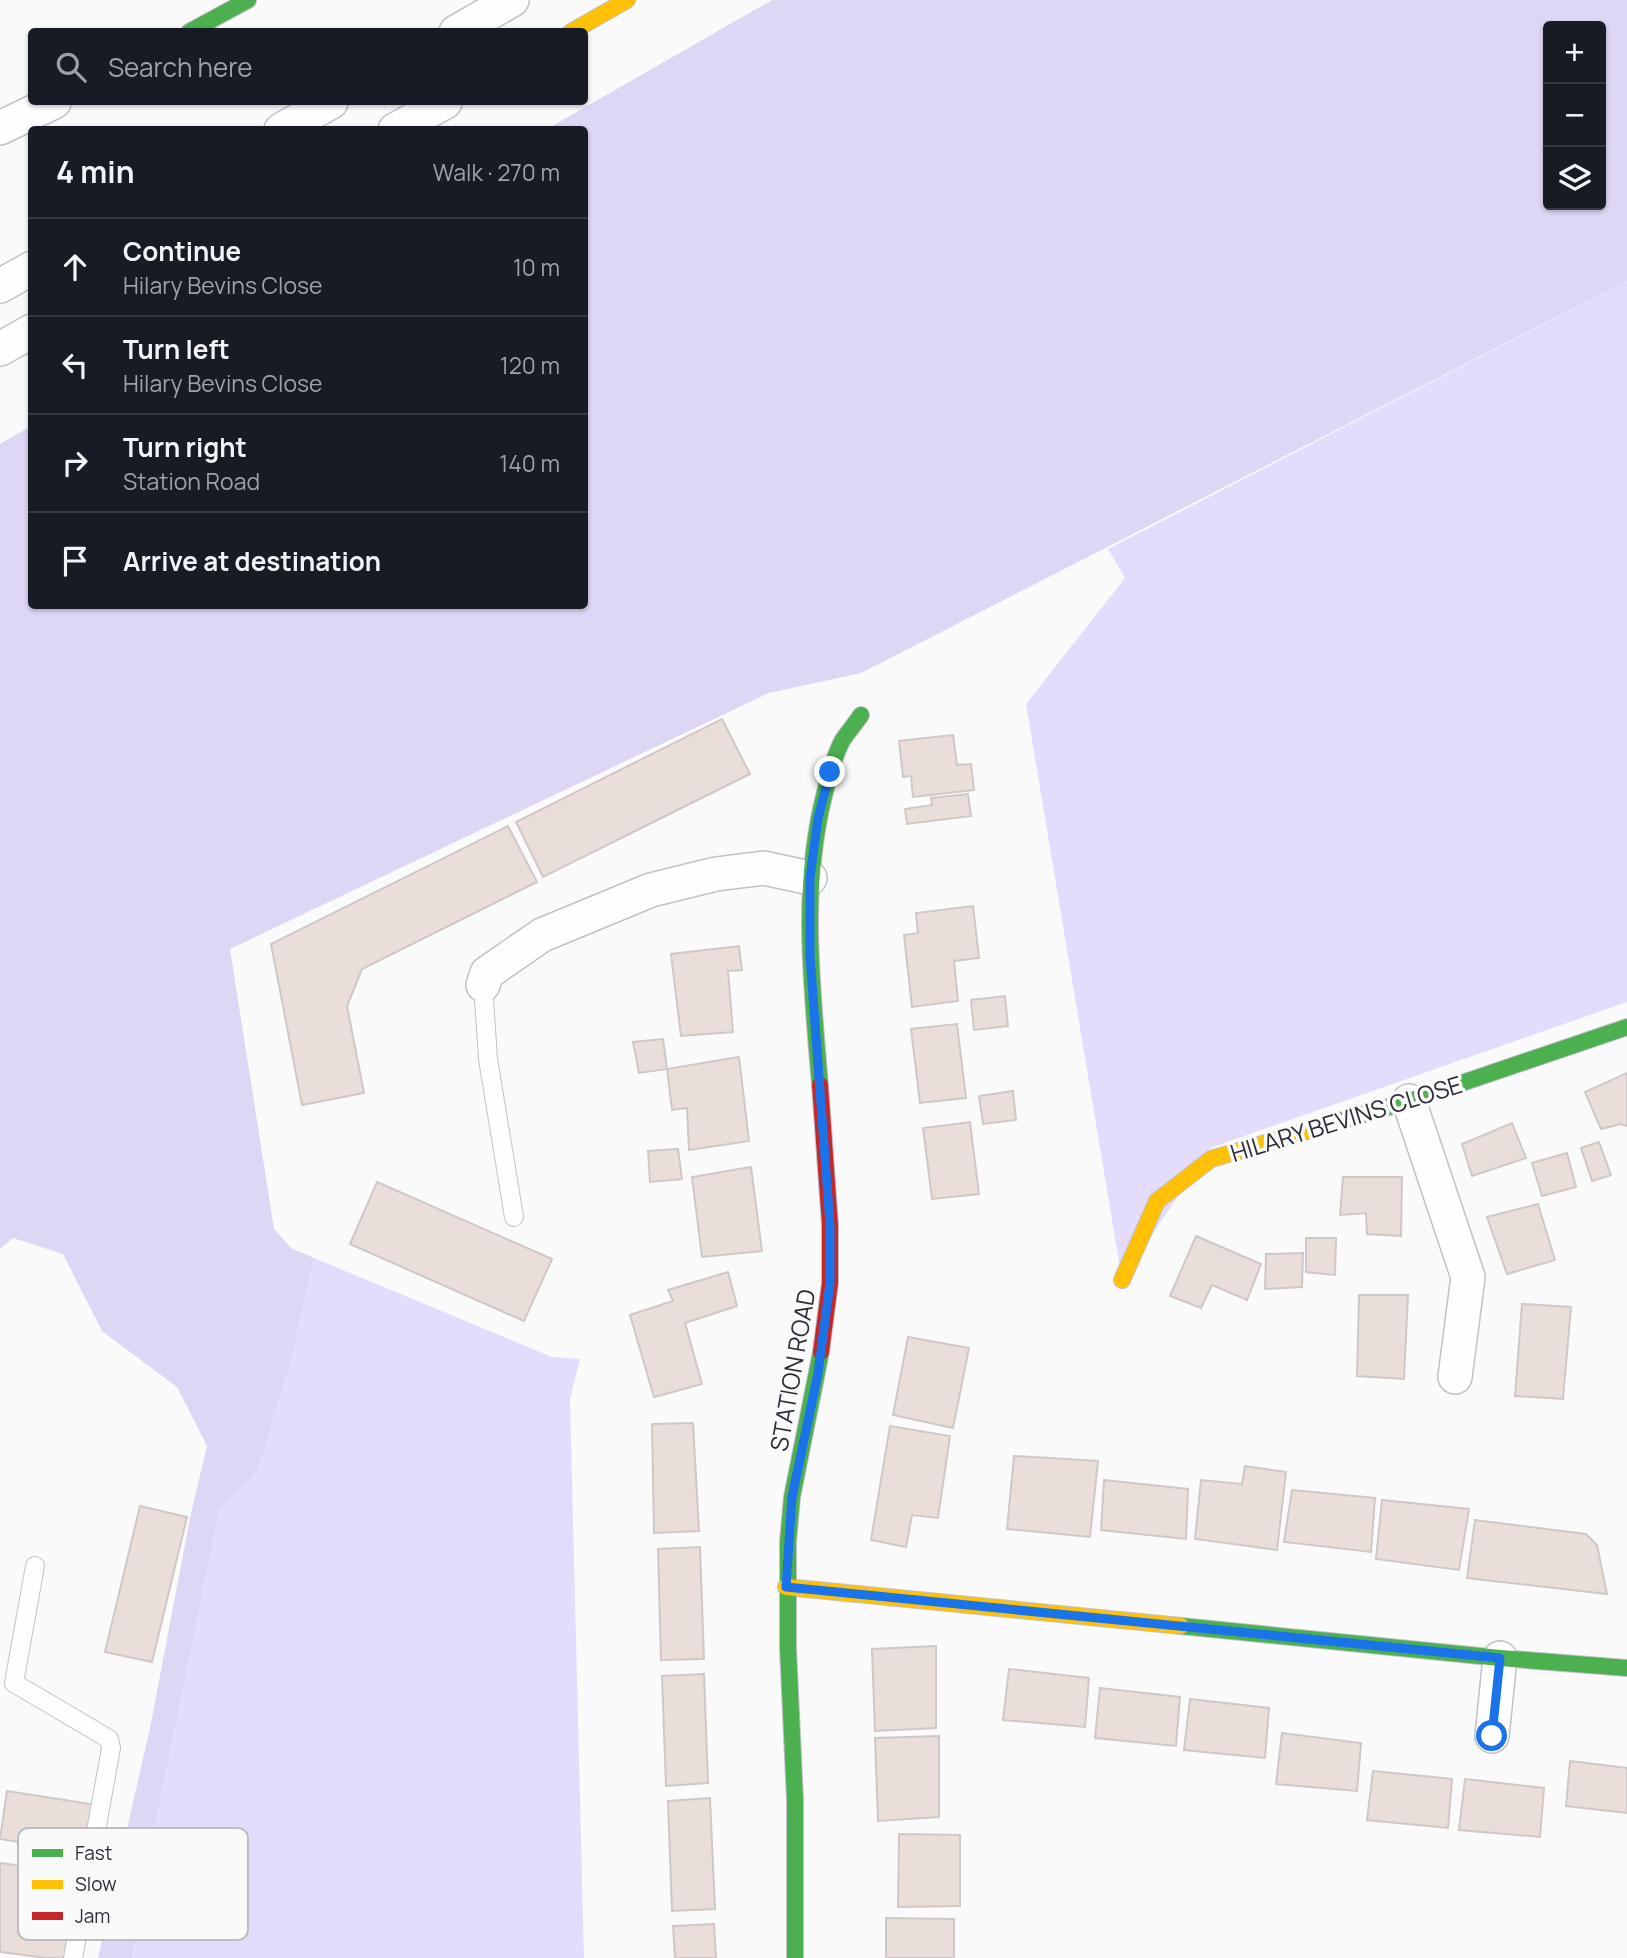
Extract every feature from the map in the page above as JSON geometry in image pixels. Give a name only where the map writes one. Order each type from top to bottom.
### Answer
[{"type":"street","points":[[196,28],[248,0]]},
{"type":"street","points":[[463,28],[512,0]]},
{"type":"street","points":[[578,28],[627,0]]},
{"type":"street","points":[[0,128],[48,105]]},
{"type":"street","points":[[288,126],[326,105]]},
{"type":"street","points":[[402,126],[440,105]]},
{"type":"street","points":[[0,286],[28,270]]},
{"type":"street","points":[[0,349],[28,333]]},
{"type":"street","name":"STATION ROAD","points":[[795,1958],[795,1800],[786,1587],[792,1497],[818,1373],[830,1283],[830,1225],[810,956],[810,878],[818,818],[830,772],[842,742],[861,715]]},
{"type":"street","points":[[483,985],[487,973],[542,935],[651,890],[716,874],[764,868],[810,878]]},
{"type":"street","name":"HILARY BEVINS CLOSE","points":[[1122,1280],[1157,1201],[1211,1159],[1409,1101],[1627,1027]]},
{"type":"street","points":[[1409,1101],[1468,1277],[1455,1377]]},
{"type":"street","points":[[786,1587],[1500,1658],[1627,1668]]},
{"type":"street","points":[[1492,1736],[1500,1658]]},
{"type":"lane","points":[[483,985],[488,1059],[514,1217]]},
{"type":"lane","points":[[35,1566],[14,1683],[109,1738],[111,1748],[97,1828]]},
{"type":"lane","points":[[73,1958],[76,1940]]},
{"type":"shaded area","points":[[772,0],[1627,0],[1627,281],[861,673],[769,693],[230,949],[274,1229],[291,1248],[314,1258],[290,1365],[258,1470],[219,1512],[155,1828],[127,1828],[207,1446],[177,1387],[102,1331],[63,1254],[13,1238],[0,1249],[0,444],[28,428],[28,609],[588,609],[588,126],[552,126]]},
{"type":"shaded area","points":[[1627,281],[1627,1002],[1210,1148],[1122,1280],[1026,704],[1125,578],[1108,549]]},
{"type":"shaded area","points":[[314,1258],[552,1357],[580,1359],[570,1399],[584,1958],[132,1958],[135,1940],[248,1940],[248,1828],[155,1828],[219,1512],[258,1470],[290,1365]]},
{"type":"shaded area","points":[[102,1940],[135,1940],[132,1958],[98,1958]]},
{"type":"building","points":[[722,719],[750,774],[543,877],[516,822]]},
{"type":"building","points":[[953,735],[957,765],[971,764],[974,790],[913,797],[911,776],[903,777],[899,741]]},
{"type":"building","points":[[968,794],[971,816],[907,824],[905,809],[932,805],[931,798]]},
{"type":"building","points":[[508,826],[537,882],[362,969],[347,1006],[364,1093],[302,1105],[271,944]]},
{"type":"building","points":[[973,906],[979,958],[954,961],[958,1001],[912,1007],[904,935],[918,933],[916,913]]},
{"type":"building","points":[[739,946],[742,970],[728,971],[733,1032],[681,1036],[671,954]]},
{"type":"building","points":[[1005,996],[1008,1026],[974,1030],[971,1000]]},
{"type":"building","points":[[957,1024],[966,1098],[920,1103],[911,1029]]},
{"type":"building","points":[[663,1039],[667,1069],[639,1073],[633,1042]]},
{"type":"building","points":[[739,1057],[749,1141],[689,1150],[687,1108],[672,1110],[667,1069]]},
{"type":"building","points":[[1627,1073],[1627,1126],[1621,1124],[1601,1129],[1585,1092]]},
{"type":"building","points":[[1013,1091],[1016,1120],[983,1124],[979,1096]]},
{"type":"building","points":[[970,1122],[979,1194],[932,1199],[923,1128]]},
{"type":"building","points":[[1512,1123],[1526,1158],[1472,1176],[1462,1144]]},
{"type":"building","points":[[1599,1142],[1611,1175],[1592,1181],[1581,1148]]},
{"type":"building","points":[[678,1149],[682,1179],[650,1182],[648,1151]]},
{"type":"building","points":[[1567,1153],[1576,1187],[1542,1196],[1532,1163]]},
{"type":"building","points":[[751,1167],[762,1251],[702,1257],[692,1177]]},
{"type":"building","points":[[1343,1177],[1402,1177],[1401,1236],[1367,1234],[1366,1213],[1340,1215]]},
{"type":"building","points":[[377,1182],[552,1259],[524,1321],[350,1244]]},
{"type":"building","points":[[1538,1204],[1555,1260],[1507,1274],[1487,1217]]},
{"type":"building","points":[[1196,1236],[1261,1264],[1247,1300],[1212,1285],[1201,1308],[1170,1296]]},
{"type":"building","points":[[1306,1238],[1336,1238],[1335,1275],[1306,1272]]},
{"type":"building","points":[[1303,1253],[1302,1287],[1265,1289],[1266,1254]]},
{"type":"building","points":[[728,1272],[737,1306],[685,1323],[702,1384],[654,1397],[630,1315],[673,1301],[668,1290]]},
{"type":"building","points":[[1359,1295],[1408,1295],[1404,1379],[1357,1376]]},
{"type":"building","points":[[1522,1304],[1571,1307],[1563,1399],[1515,1396]]},
{"type":"building","points":[[908,1337],[969,1348],[953,1428],[893,1415]]},
{"type":"building","points":[[693,1423],[699,1531],[654,1533],[652,1424]]},
{"type":"building","points":[[890,1426],[950,1436],[938,1518],[912,1515],[906,1547],[871,1540]]},
{"type":"building","points":[[1014,1456],[1098,1461],[1090,1537],[1007,1529]]},
{"type":"building","points":[[1245,1466],[1286,1472],[1277,1550],[1195,1539],[1201,1480],[1242,1484]]},
{"type":"building","points":[[1104,1480],[1188,1489],[1186,1539],[1101,1530]]},
{"type":"building","points":[[1292,1490],[1375,1498],[1371,1552],[1284,1542]]},
{"type":"building","points":[[1382,1500],[1469,1509],[1459,1570],[1376,1559]]},
{"type":"building","points":[[140,1506],[187,1517],[152,1662],[105,1652]]},
{"type":"building","points":[[1475,1520],[1586,1534],[1597,1545],[1607,1594],[1467,1578]]},
{"type":"building","points":[[700,1547],[704,1659],[661,1660],[658,1549]]},
{"type":"building","points":[[936,1646],[936,1728],[875,1731],[872,1649]]},
{"type":"building","points":[[1009,1669],[1089,1678],[1085,1727],[1003,1720]]},
{"type":"building","points":[[704,1674],[708,1783],[666,1786],[662,1676]]},
{"type":"building","points":[[1100,1688],[1180,1697],[1176,1746],[1095,1738]]},
{"type":"building","points":[[1190,1699],[1269,1708],[1265,1758],[1184,1750]]},
{"type":"building","points":[[1282,1733],[1361,1743],[1357,1791],[1276,1784]]},
{"type":"building","points":[[939,1736],[939,1817],[878,1821],[875,1738]]},
{"type":"building","points":[[1570,1761],[1627,1768],[1627,1813],[1566,1806]]},
{"type":"building","points":[[1373,1771],[1452,1779],[1448,1828],[1367,1820]]},
{"type":"building","points":[[1465,1779],[1544,1788],[1540,1837],[1459,1830]]},
{"type":"building","points":[[7,1791],[97,1805],[94,1828],[18,1828],[18,1842],[0,1839]]},
{"type":"building","points":[[710,1798],[715,1909],[672,1911],[668,1801]]},
{"type":"building","points":[[899,1834],[960,1835],[960,1906],[898,1907]]},
{"type":"building","points":[[0,1863],[18,1865],[18,1940],[72,1940],[69,1958],[0,1952]]},
{"type":"building","points":[[886,1918],[954,1919],[954,1958],[886,1958]]},
{"type":"building","points":[[714,1924],[716,1958],[675,1958],[673,1926]]},
{"type":"traffic: fast","points":[[196,28],[248,0]]},
{"type":"traffic: fast","points":[[820,1085],[811,975],[810,901],[813,864],[817,828],[832,766],[842,741],[861,715]]},
{"type":"traffic: fast","points":[[1306,1131],[1409,1101],[1627,1027]]},
{"type":"traffic: fast","points":[[795,1958],[795,1800],[788,1648],[788,1542],[792,1497],[821,1352]]},
{"type":"traffic: fast","points":[[1181,1626],[1627,1668]]},
{"type":"traffic: slow","points":[[578,28],[627,0]]},
{"type":"traffic: slow","points":[[1122,1280],[1157,1201],[1211,1159],[1306,1131]]},
{"type":"traffic: slow","points":[[786,1587],[1181,1626]]},
{"type":"traffic: jam","points":[[820,1085],[830,1225],[830,1283],[821,1352]]},
{"type":"route","points":[[830,772],[818,818],[810,878],[810,956],[830,1225],[830,1283],[827,1322],[818,1373],[792,1497],[786,1587],[1500,1658],[1492,1736]]}]
